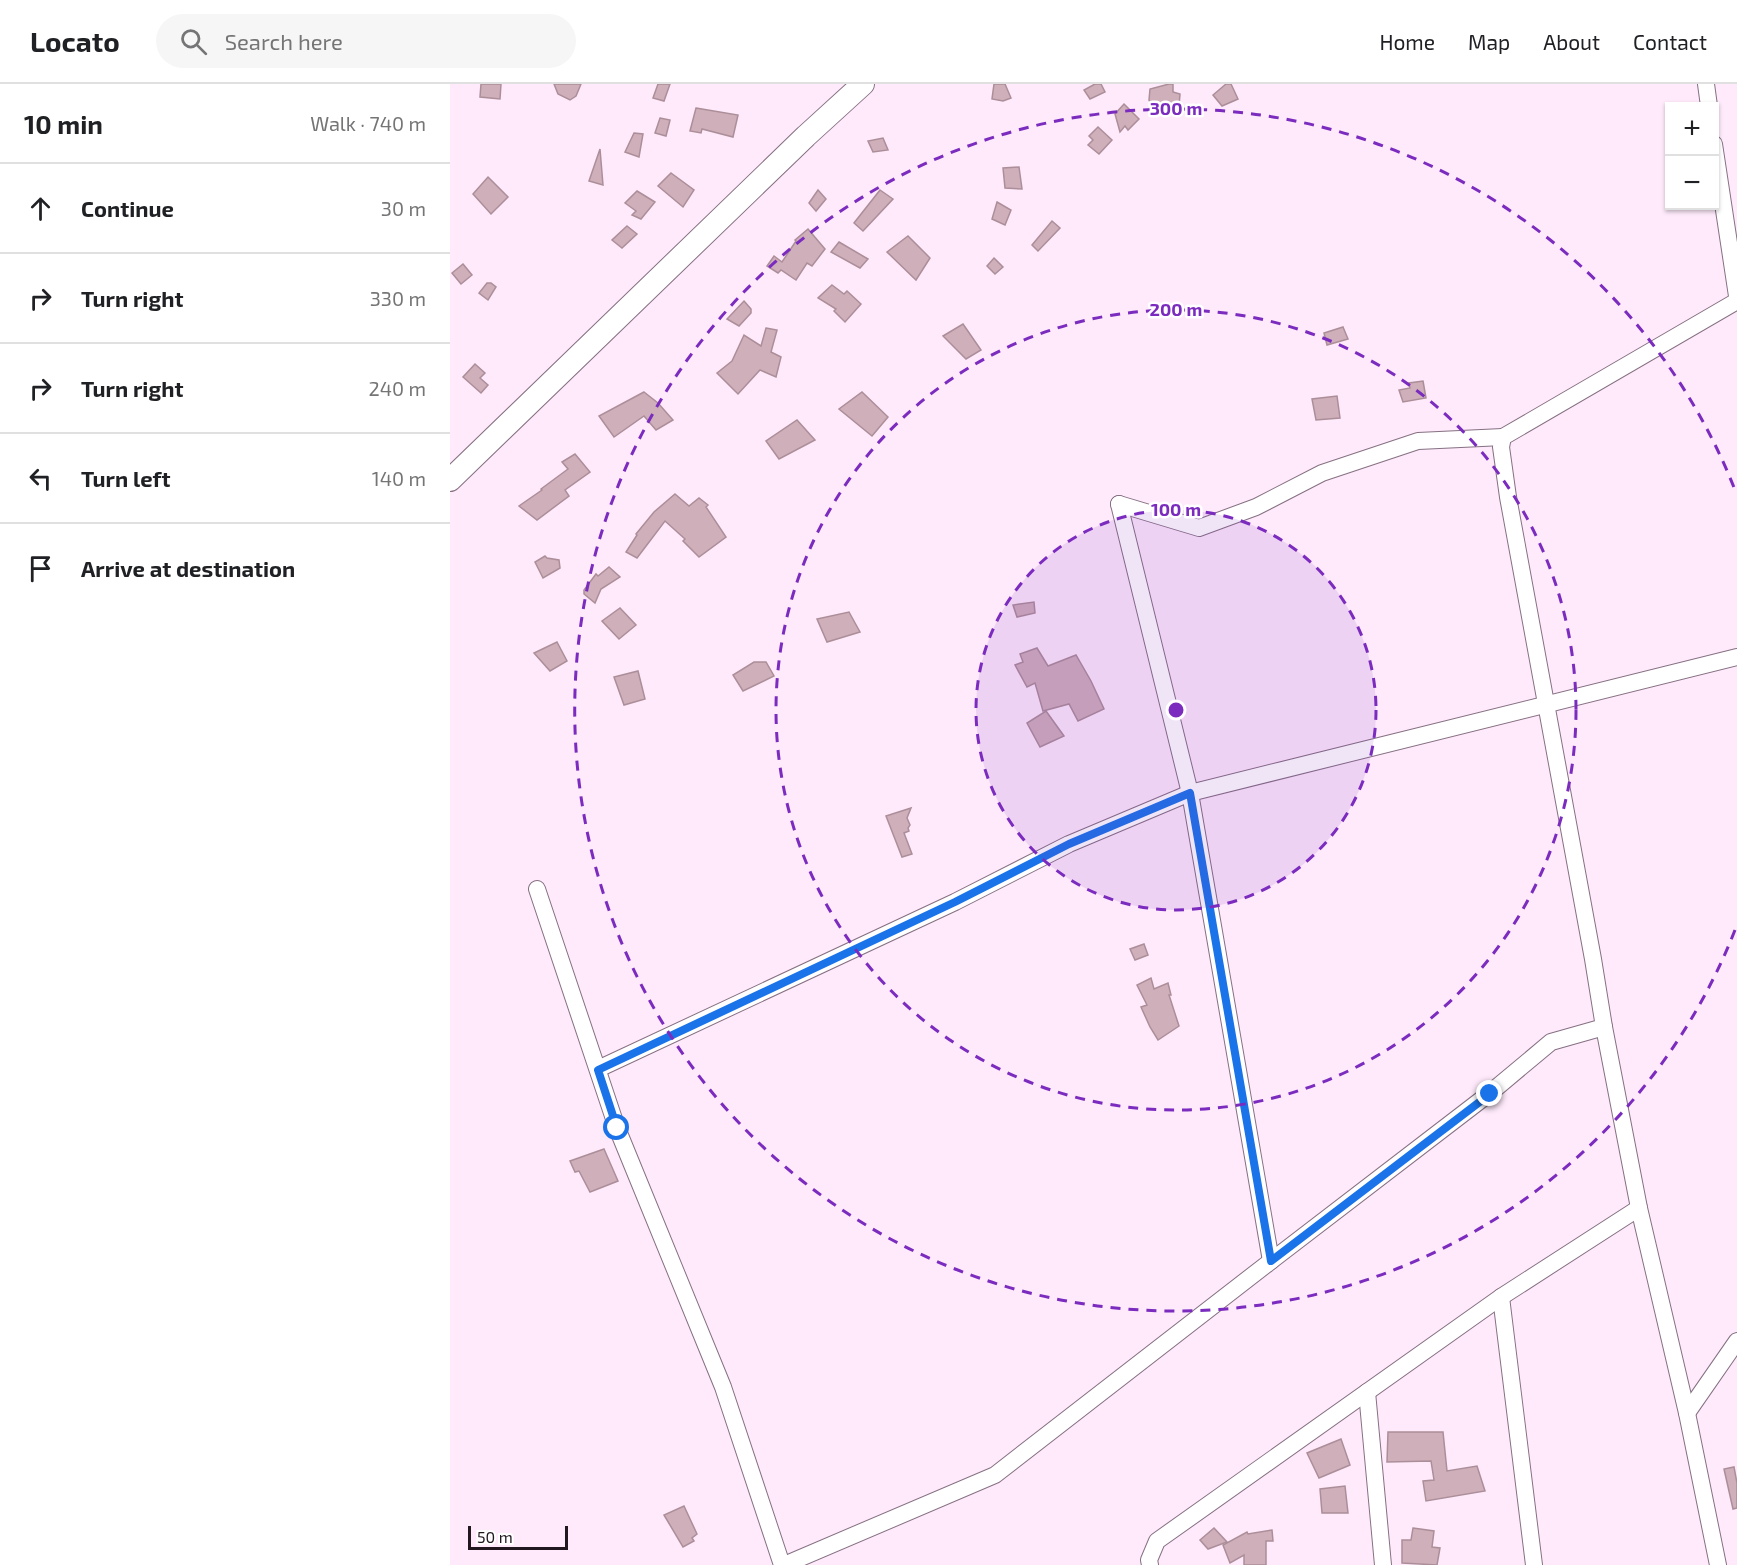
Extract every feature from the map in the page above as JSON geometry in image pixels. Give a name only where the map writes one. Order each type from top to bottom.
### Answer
[{"type":"main road","points":[[450,480],[863,84]]},
{"type":"street","points":[[1706,84],[1708,102]]},
{"type":"street","points":[[1716,156],[1737,296]]},
{"type":"street","points":[[1271,1261],[1190,793],[1119,504],[1199,528],[1256,507],[1322,473],[1418,441],[1503,437],[1737,301]]},
{"type":"street","points":[[1503,437],[1501,447],[1508,496],[1604,1027],[1639,1208],[1687,1413],[1718,1565]]},
{"type":"street","points":[[598,1070],[955,902],[1069,844],[1190,793],[1737,657]]},
{"type":"street","points":[[537,889],[617,1128],[723,1387],[783,1565],[996,1475],[1490,1094],[1551,1042],[1604,1027]]},
{"type":"street","points":[[1150,1565],[1149,1560],[1157,1542],[1501,1297],[1639,1208]]},
{"type":"street","points":[[1501,1297],[1534,1565]]},
{"type":"street","points":[[1687,1413],[1737,1341]]},
{"type":"street","points":[[1367,1392],[1383,1565]]},
{"type":"building","points":[[481,84],[501,84],[500,99],[480,97]]},
{"type":"building","points":[[554,84],[581,84],[576,96],[570,100],[558,94]]},
{"type":"building","points":[[658,84],[670,84],[664,101],[653,98]]},
{"type":"building","points":[[994,84],[1005,84],[1011,98],[1003,101],[992,99]]},
{"type":"building","points":[[1095,84],[1101,84],[1105,92],[1090,99],[1084,90]]},
{"type":"building","points":[[1173,84],[1173,92],[1180,94],[1179,106],[1163,112],[1154,111],[1149,100],[1150,89]]},
{"type":"building","points":[[1226,84],[1231,84],[1238,99],[1222,106],[1213,95]]},
{"type":"building","points":[[1124,104],[1139,119],[1128,130],[1125,126],[1120,132],[1115,114]]},
{"type":"building","points":[[696,108],[738,115],[733,137],[702,129],[701,133],[690,131]]},
{"type":"building","points":[[660,118],[670,120],[666,136],[655,133]]},
{"type":"building","points":[[1098,127],[1112,140],[1099,154],[1088,145],[1093,140],[1089,136]]},
{"type":"building","points":[[634,133],[643,134],[639,157],[625,152]]},
{"type":"building","points":[[883,138],[888,150],[873,152],[868,141]]},
{"type":"building","points":[[600,149],[603,185],[589,181]]},
{"type":"building","points":[[1019,167],[1022,189],[1005,188],[1003,168]]},
{"type":"building","points":[[671,173],[694,190],[683,207],[658,186]]},
{"type":"building","points":[[488,177],[508,197],[491,214],[473,194]]},
{"type":"building","points":[[818,190],[826,199],[816,211],[809,203]]},
{"type":"building","points":[[880,190],[893,199],[863,231],[854,223]]},
{"type":"building","points":[[637,191],[655,202],[641,219],[632,215],[636,211],[625,203]]},
{"type":"building","points":[[997,202],[1011,210],[1005,225],[992,219]]},
{"type":"building","points":[[1052,221],[1060,228],[1038,251],[1032,245]]},
{"type":"building","points":[[627,226],[637,234],[622,248],[612,240]]},
{"type":"building","points":[[808,229],[825,249],[812,266],[807,263],[796,280],[781,270],[778,273],[767,266],[774,256],[782,262],[795,240]]},
{"type":"building","points":[[908,236],[930,258],[916,280],[887,252]]},
{"type":"building","points":[[839,242],[868,259],[860,268],[831,252]]},
{"type":"building","points":[[994,258],[1003,267],[995,274],[987,266]]},
{"type":"building","points":[[463,264],[472,275],[461,284],[452,273]]},
{"type":"building","points":[[487,283],[496,287],[488,300],[479,293]]},
{"type":"building","points":[[832,285],[844,294],[847,291],[861,304],[845,322],[834,311],[836,309],[818,298]]},
{"type":"building","points":[[744,301],[751,309],[751,313],[739,326],[727,319]]},
{"type":"building","points":[[963,324],[981,350],[966,359],[943,336]]},
{"type":"building","points":[[1343,327],[1348,339],[1327,345],[1324,333]]},
{"type":"building","points":[[766,328],[777,330],[771,352],[781,357],[776,377],[760,370],[738,394],[717,373],[732,361],[744,335],[761,346]]},
{"type":"building","points":[[475,364],[485,373],[480,378],[488,385],[481,393],[463,377]]},
{"type":"building","points":[[1423,381],[1426,398],[1403,402],[1399,390],[1410,388],[1409,383]]},
{"type":"building","points":[[644,392],[658,403],[673,420],[656,430],[644,416],[614,437],[599,416]]},
{"type":"building","points":[[862,392],[888,417],[872,436],[839,409]]},
{"type":"building","points":[[1337,396],[1340,418],[1316,420],[1312,399]]},
{"type":"building","points":[[797,420],[815,440],[779,459],[766,441]]},
{"type":"building","points":[[575,454],[590,472],[565,490],[569,496],[537,520],[519,506],[568,469],[562,462]]},
{"type":"building","points":[[675,494],[689,506],[699,498],[708,505],[706,507],[726,537],[699,557],[683,541],[685,539],[665,521],[637,558],[626,552],[636,534],[654,512]]},
{"type":"building","points":[[545,556],[559,560],[560,568],[543,578],[535,562]]},
{"type":"building","points":[[609,567],[620,577],[601,589],[595,603],[584,594],[584,590],[596,574],[598,576]]},
{"type":"building","points":[[1034,602],[1035,613],[1017,617],[1013,605]]},
{"type":"building","points":[[620,608],[636,625],[619,639],[602,621]]},
{"type":"building","points":[[849,612],[860,632],[827,642],[817,619]]},
{"type":"building","points":[[557,642],[567,661],[550,671],[534,653]]},
{"type":"building","points":[[1037,648],[1048,666],[1076,655],[1104,709],[1078,721],[1069,704],[1043,711],[1035,683],[1027,687],[1015,665],[1023,662],[1020,654]]},
{"type":"building","points":[[754,662],[766,662],[774,676],[743,691],[733,675]]},
{"type":"building","points":[[638,671],[645,699],[624,705],[614,677]]},
{"type":"building","points":[[1046,711],[1064,736],[1040,747],[1027,723]]},
{"type":"building","points":[[911,808],[907,818],[910,825],[909,831],[904,833],[912,854],[902,857],[886,816]]},
{"type":"building","points":[[1144,944],[1148,955],[1135,960],[1130,949]]},
{"type":"building","points":[[1151,978],[1154,989],[1168,983],[1171,995],[1169,995],[1179,1026],[1158,1040],[1141,1007],[1147,1005],[1137,985]]},
{"type":"building","points":[[604,1149],[618,1181],[590,1192],[579,1171],[575,1172],[570,1161]]},
{"type":"building","points":[[1388,1432],[1443,1432],[1447,1471],[1477,1466],[1485,1491],[1426,1501],[1423,1481],[1434,1480],[1431,1461],[1387,1462]]},
{"type":"building","points":[[1341,1439],[1350,1465],[1319,1478],[1307,1453]]},
{"type":"building","points":[[1734,1467],[1737,1483],[1737,1508],[1733,1509],[1724,1469]]},
{"type":"building","points":[[1345,1486],[1348,1513],[1322,1513],[1320,1489]]},
{"type":"building","points":[[684,1506],[697,1534],[692,1538],[694,1541],[683,1547],[664,1515]]},
{"type":"building","points":[[1214,1528],[1227,1542],[1208,1549],[1200,1540]]},
{"type":"building","points":[[1413,1528],[1434,1531],[1432,1547],[1440,1548],[1437,1565],[1402,1563],[1402,1540],[1411,1540]]},
{"type":"building","points":[[1272,1530],[1273,1541],[1266,1541],[1266,1565],[1244,1565],[1244,1555],[1230,1563],[1223,1545],[1247,1532],[1248,1534]]},
{"type":"route","points":[[617,1128],[598,1070],[955,902],[1069,844],[1190,793],[1271,1261],[1490,1094]]}]
